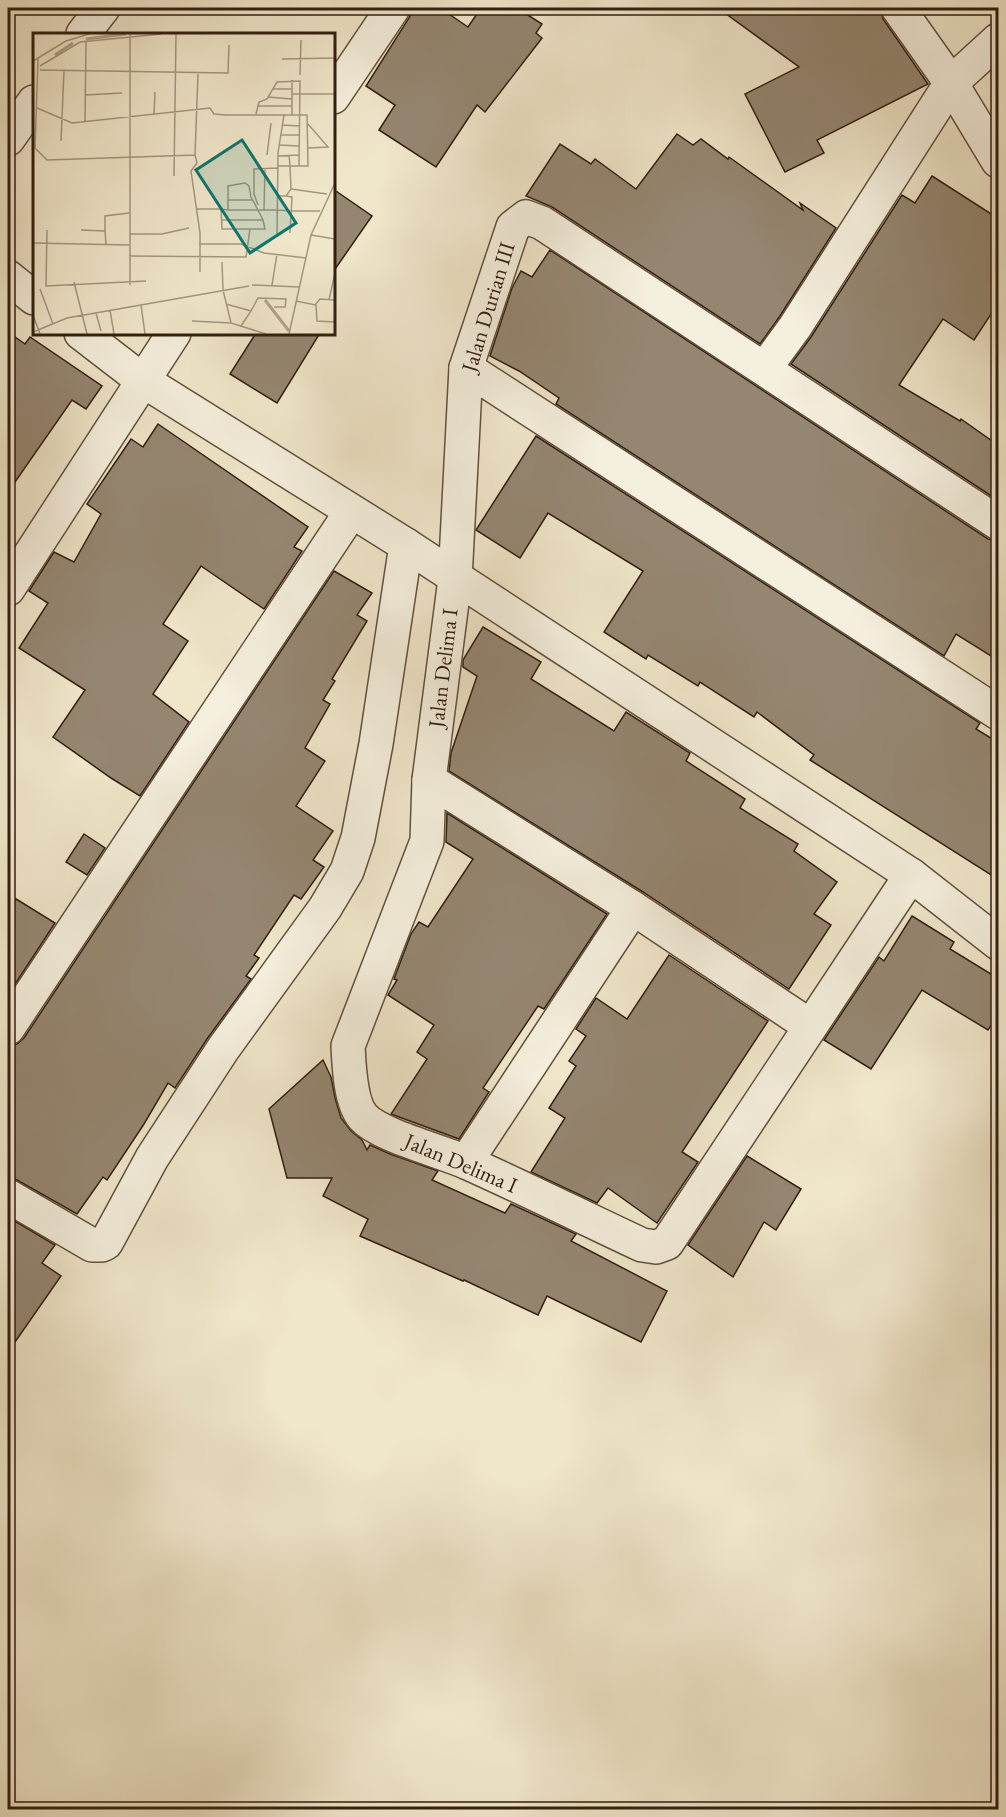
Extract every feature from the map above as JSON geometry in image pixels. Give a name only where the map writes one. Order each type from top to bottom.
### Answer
[{"type":"street","points":[[84,33],[103,8]]},
{"type":"street","points":[[334,96],[393,8]]},
{"type":"street","points":[[898,8],[951,83],[999,161]]},
{"type":"street","points":[[999,40],[951,83],[795,327],[765,368],[999,523]]},
{"type":"street","points":[[8,139],[33,103]]},
{"type":"street","name":"Jalan Durian III","points":[[455,579],[466,368],[513,227],[526,217],[542,223],[765,368]]},
{"type":"street","points":[[8,278],[33,297]]},
{"type":"street","points":[[82,334],[142,380],[406,545],[911,875],[999,944]]},
{"type":"street","points":[[8,588],[173,334]]},
{"type":"street","points":[[466,368],[999,713]]},
{"type":"street","points":[[8,1028],[351,512]]},
{"type":"street","points":[[8,1196],[92,1245],[106,1243],[153,1158],[223,1049],[325,908],[346,871],[358,838],[376,744],[406,545]]},
{"type":"street","name":"Jalan Delima I","points":[[455,579],[429,780],[427,841],[348,1046],[349,1069],[355,1099],[362,1116],[378,1129],[466,1162],[642,1245],[656,1248],[667,1243],[911,875]]},
{"type":"street","points":[[429,780],[633,908],[810,1026]]},
{"type":"street","points":[[466,1162],[633,908]]},
{"type":"building","points":[[414,8],[440,8],[468,27],[481,8],[517,8],[542,24],[536,33],[542,38],[485,112],[477,105],[436,167],[379,130],[395,105],[366,86]]},
{"type":"building","points":[[718,8],[880,8],[883,19],[928,84],[817,140],[824,153],[785,172],[745,94],[799,67]]},
{"type":"building","points":[[677,134],[693,145],[701,139],[803,210],[800,203],[836,228],[760,344],[552,207],[526,196],[560,144],[591,164],[595,159],[636,189]]},
{"type":"building","points":[[932,176],[999,219],[999,302],[974,340],[943,319],[899,385],[960,421],[961,419],[999,446],[999,501],[791,364],[811,337],[902,195],[915,203]]},
{"type":"building","points":[[334,190],[372,216],[334,271]]},
{"type":"building","points":[[550,250],[988,539],[999,541],[999,661],[956,634],[944,656],[556,404],[559,398],[519,371],[490,356],[512,288],[521,271],[532,277]]},
{"type":"building","points":[[8,332],[25,344],[30,337],[102,386],[86,409],[72,400],[8,492]]},
{"type":"building","points":[[255,334],[319,334],[277,403],[230,374]]},
{"type":"building","points":[[158,424],[308,527],[294,547],[302,551],[264,609],[201,566],[163,624],[188,641],[153,694],[189,722],[140,796],[53,737],[85,690],[19,648],[48,603],[29,591],[54,552],[74,562],[101,514],[87,504],[131,439],[143,447]]},
{"type":"building","points":[[536,436],[980,723],[976,729],[999,743],[999,880],[810,760],[814,755],[757,712],[754,717],[700,682],[698,686],[648,655],[646,659],[604,632],[643,571],[548,513],[520,558],[476,530]]},
{"type":"building","points":[[334,571],[372,593],[357,615],[367,621],[332,679],[335,681],[323,700],[330,704],[305,748],[325,761],[296,806],[333,831],[313,860],[324,867],[301,899],[294,895],[254,955],[259,958],[246,976],[251,979],[175,1088],[168,1083],[107,1180],[103,1177],[77,1214],[8,1177],[8,1047],[24,1038]]},
{"type":"building","points":[[483,627],[541,662],[531,679],[614,731],[626,712],[690,753],[686,761],[745,799],[740,808],[798,844],[794,851],[837,882],[814,914],[831,925],[789,989],[643,892],[449,771],[451,753],[477,676],[463,667],[463,660]]},
{"type":"building","points":[[447,813],[607,914],[544,1009],[538,1006],[483,1088],[489,1092],[459,1139],[391,1114],[427,1059],[417,1052],[434,1025],[388,995],[397,980],[394,979],[411,934],[419,922],[428,927],[473,859],[446,842]]},
{"type":"building","points":[[84,834],[105,848],[87,875],[66,862]]},
{"type":"building","points":[[8,894],[55,923],[8,995]]},
{"type":"building","points":[[912,916],[954,942],[950,949],[999,979],[999,1013],[988,1030],[922,990],[871,1069],[824,1040],[879,957],[884,961]]},
{"type":"building","points":[[669,955],[768,1021],[682,1152],[698,1162],[657,1223],[608,1188],[597,1203],[531,1172],[565,1118],[549,1108],[576,1066],[569,1061],[586,1036],[576,1029],[596,998],[627,1019]]},
{"type":"building","points":[[323,1060],[331,1077],[341,1118],[362,1140],[367,1150],[370,1145],[438,1171],[432,1180],[505,1213],[511,1204],[576,1234],[571,1241],[667,1291],[641,1342],[547,1296],[538,1315],[464,1280],[360,1236],[368,1219],[323,1196],[332,1178],[287,1178],[269,1109]]},
{"type":"building","points":[[747,1156],[801,1189],[776,1230],[764,1222],[733,1277],[688,1245]]},
{"type":"building","points":[[8,1217],[55,1245],[42,1263],[61,1276],[8,1352]]}]
